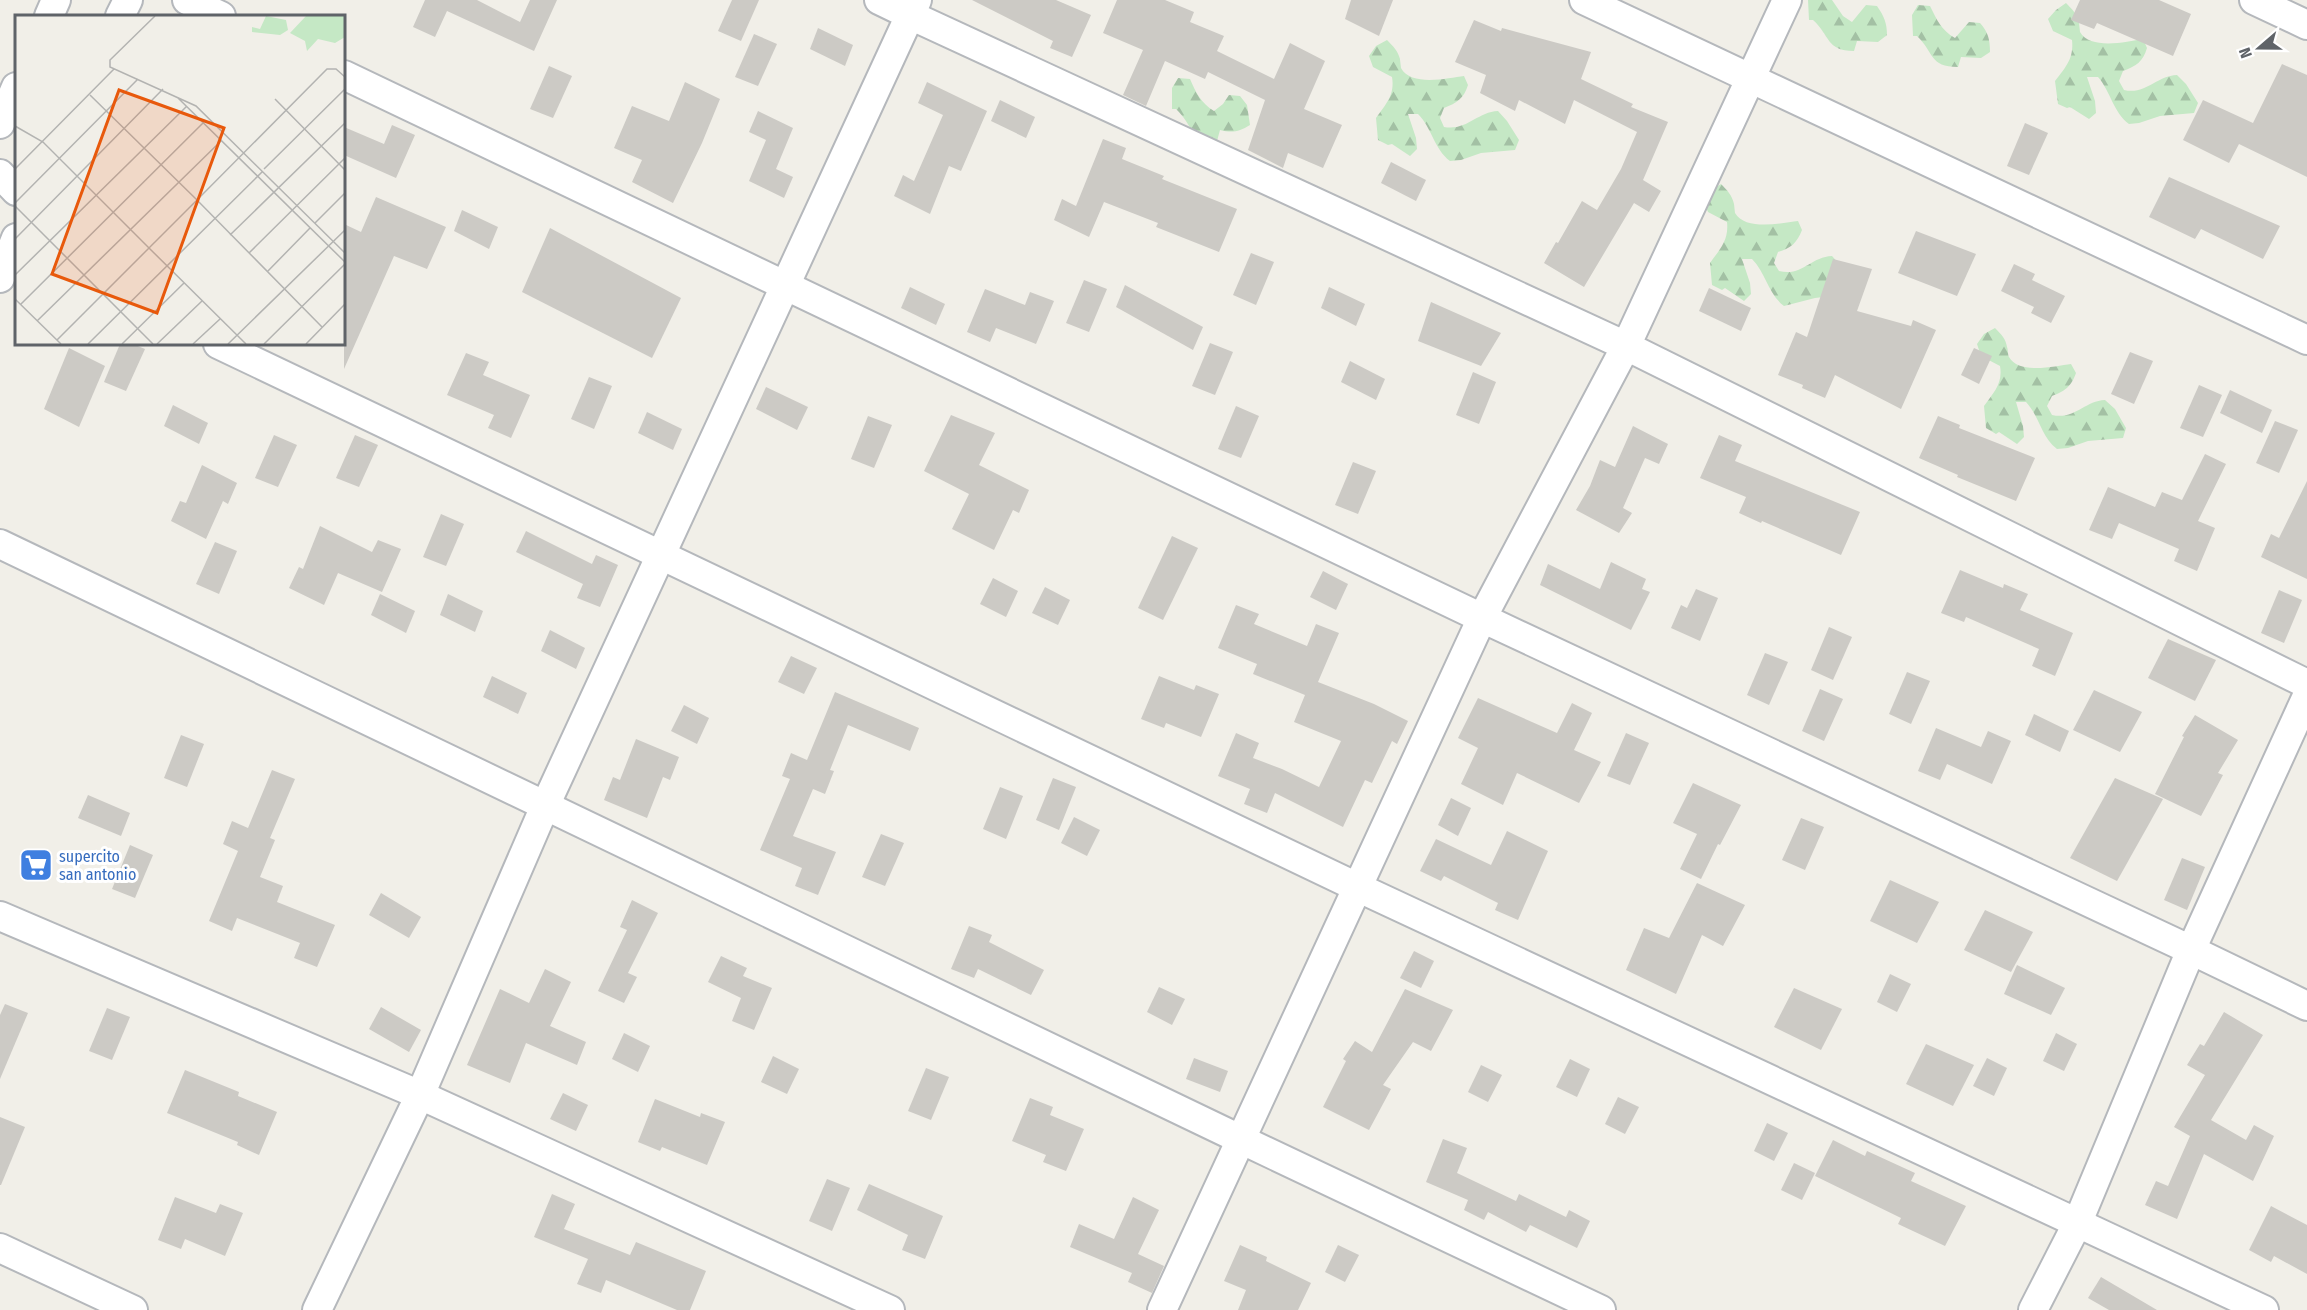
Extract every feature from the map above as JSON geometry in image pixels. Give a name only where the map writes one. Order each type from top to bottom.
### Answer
[{"type":"street","points":[[49,15],[56,0]]},
{"type":"street","points":[[120,15],[128,0]]},
{"type":"street","points":[[187,0],[219,15]]},
{"type":"street","points":[[879,0],[913,7],[1626,346],[2307,684]]},
{"type":"street","points":[[1584,0],[2307,340]]},
{"type":"street","points":[[1162,1310],[1482,618],[1626,346],[1787,0]]},
{"type":"street","points":[[2254,0],[2307,25]]},
{"type":"street","points":[[317,1310],[420,1095],[545,806],[913,7]]},
{"type":"street","points":[[345,75],[1482,618],[2307,1006]]},
{"type":"street","points":[[0,124],[15,89]]},
{"type":"street","points":[[0,174],[15,190]]},
{"type":"street","points":[[0,278],[15,244]]},
{"type":"street","points":[[220,345],[1357,887],[2264,1310]]},
{"type":"street","points":[[0,544],[1601,1310]]},
{"type":"street","points":[[2033,1310],[2077,1224],[2191,950],[2307,696]]},
{"type":"street","points":[[0,915],[420,1095],[890,1310]]},
{"type":"street","points":[[0,1248],[133,1310]]},
{"type":"green space","points":[[1808,0],[1832,0],[1843,16],[1852,22],[1866,5],[1877,6],[1885,20],[1887,35],[1878,42],[1857,41],[1854,51],[1838,48],[1829,41],[1813,20],[1809,20]]},
{"type":"green space","points":[[2066,3],[2077,16],[2080,32],[2085,38],[2100,43],[2143,39],[2147,48],[2143,57],[2135,65],[2123,71],[2119,81],[2124,90],[2139,90],[2163,78],[2177,75],[2186,84],[2198,103],[2194,113],[2160,116],[2129,124],[2119,114],[2098,77],[2087,77],[2095,101],[2096,113],[2089,119],[2070,107],[2058,104],[2055,81],[2066,67],[2072,40],[2053,31],[2048,19]]},
{"type":"green space","points":[[1918,5],[1930,6],[1943,28],[1955,38],[1969,22],[1980,23],[1988,36],[1990,52],[1981,58],[1961,57],[1958,67],[1937,61],[1917,36],[1913,36],[1912,15]]},
{"type":"green space","points":[[1387,40],[1398,54],[1401,68],[1413,78],[1430,80],[1464,76],[1468,85],[1466,90],[1459,100],[1444,108],[1440,118],[1444,127],[1452,128],[1466,124],[1484,114],[1498,111],[1519,140],[1515,150],[1481,153],[1450,161],[1440,151],[1418,114],[1408,114],[1417,149],[1410,156],[1392,144],[1388,145],[1378,140],[1376,118],[1391,94],[1393,83],[1392,77],[1373,67],[1369,56],[1376,46]]},
{"type":"green space","points":[[1178,78],[1190,79],[1199,97],[1214,111],[1229,95],[1240,96],[1247,105],[1250,125],[1235,131],[1220,130],[1217,141],[1196,135],[1176,109],[1172,109],[1172,88]]},
{"type":"green space","points":[[1721,184],[1732,198],[1735,213],[1740,219],[1755,224],[1798,221],[1802,230],[1796,242],[1778,252],[1774,263],[1779,271],[1794,271],[1824,257],[1832,256],[1841,266],[1849,294],[1815,298],[1784,306],[1774,296],[1752,259],[1742,259],[1751,294],[1744,301],[1725,288],[1722,290],[1712,285],[1710,263],[1725,239],[1727,222],[1708,212],[1703,200],[1710,191]]},
{"type":"green space","points":[[1995,328],[2006,342],[2009,357],[2014,363],[2029,368],[2071,364],[2076,373],[2072,382],[2064,390],[2052,396],[2047,406],[2052,415],[2067,415],[2091,403],[2105,400],[2115,409],[2126,428],[2123,438],[2088,441],[2057,449],[2047,439],[2035,414],[2026,402],[2016,402],[2024,437],[2017,444],[1999,432],[1996,434],[1986,428],[1984,406],[1999,382],[2001,372],[2000,366],[1981,356],[1977,344],[1984,334]]},
{"type":"building","points":[[425,0],[477,0],[520,22],[530,0],[557,0],[534,51],[447,11],[435,37],[413,27]]},
{"type":"building","points":[[732,0],[759,0],[741,41],[718,31]]},
{"type":"building","points":[[972,0],[1056,0],[1091,15],[1072,57],[1050,48],[1053,41]]},
{"type":"building","points":[[1117,0],[1165,0],[1194,12],[1190,22],[1224,36],[1217,51],[1274,79],[1290,43],[1325,61],[1304,109],[1342,125],[1323,168],[1288,153],[1283,168],[1248,150],[1265,100],[1208,72],[1205,79],[1165,61],[1146,106],[1123,95],[1143,50],[1103,33]]},
{"type":"building","points":[[1351,0],[1393,0],[1379,36],[1345,19]]},
{"type":"building","points":[[2080,0],[2159,0],[2191,14],[2173,56],[2097,23],[2094,29],[2071,20]]},
{"type":"building","points":[[1474,20],[1501,31],[1502,28],[1591,52],[1581,79],[1633,104],[1631,107],[1668,122],[1643,180],[1661,191],[1649,212],[1634,203],[1584,287],[1544,263],[1582,201],[1597,210],[1621,169],[1637,132],[1574,100],[1565,124],[1519,100],[1515,111],[1480,93],[1486,75],[1455,62]]},
{"type":"building","points":[[818,28],[853,45],[845,66],[810,49]]},
{"type":"building","points":[[754,34],[777,44],[758,86],[735,77]]},
{"type":"building","points":[[2282,64],[2307,75],[2307,177],[2239,144],[2229,163],[2183,140],[2203,100],[2253,123]]},
{"type":"building","points":[[549,66],[572,76],[553,118],[530,109]]},
{"type":"building","points":[[685,82],[720,99],[673,203],[632,182],[642,160],[614,148],[632,106],[669,121]]},
{"type":"building","points":[[927,82],[987,111],[961,171],[949,166],[930,214],[894,196],[903,175],[914,181],[943,115],[918,103]]},
{"type":"building","points":[[1000,100],[1035,117],[1026,138],[991,121]]},
{"type":"building","points":[[758,111],[793,128],[776,169],[793,177],[784,198],[749,181],[766,140],[749,132]]},
{"type":"building","points":[[2025,123],[2048,133],[2029,175],[2007,166]]},
{"type":"building","points":[[392,125],[415,135],[396,178],[345,155],[345,127],[384,144]]},
{"type":"building","points":[[1103,139],[1126,148],[1122,159],[1164,176],[1162,179],[1237,209],[1219,252],[1156,227],[1158,223],[1104,202],[1089,237],[1054,220],[1062,199],[1076,206]]},
{"type":"building","points":[[1391,162],[1426,180],[1416,201],[1381,183]]},
{"type":"building","points":[[2169,177],[2280,226],[2263,259],[2201,229],[2195,239],[2149,217]]},
{"type":"building","points":[[376,197],[446,227],[427,269],[394,256],[344,369],[345,224],[361,232]]},
{"type":"building","points":[[462,210],[498,227],[489,249],[454,231]]},
{"type":"building","points":[[550,228],[681,298],[652,358],[522,292]]},
{"type":"building","points":[[1916,231],[1976,254],[1957,296],[1898,273]]},
{"type":"building","points":[[1251,253],[1274,262],[1256,305],[1233,295]]},
{"type":"building","points":[[1833,259],[1872,269],[1857,311],[1911,326],[1913,320],[1936,330],[1901,409],[1835,375],[1825,398],[1802,388],[1803,385],[1778,375],[1796,332],[1807,337]]},
{"type":"building","points":[[2014,264],[2035,274],[2032,280],[2065,296],[2051,323],[2031,313],[2034,307],[2001,291]]},
{"type":"building","points":[[1084,280],[1107,289],[1089,332],[1066,323]]},
{"type":"building","points":[[1125,285],[1203,327],[1193,350],[1116,307]]},
{"type":"building","points":[[910,287],[945,304],[936,325],[901,308]]},
{"type":"building","points":[[1329,287],[1365,304],[1356,326],[1321,308]]},
{"type":"building","points":[[1709,288],[1751,308],[1741,331],[1699,311]]},
{"type":"building","points":[[985,289],[1025,305],[1030,292],[1054,301],[1036,344],[996,328],[990,342],[967,332]]},
{"type":"building","points":[[1431,302],[1501,333],[1481,366],[1418,341]]},
{"type":"building","points":[[1210,343],[1233,352],[1215,395],[1192,386]]},
{"type":"building","points":[[120,345],[135,345],[145,349],[126,391],[104,382]]},
{"type":"building","points":[[69,348],[105,366],[79,427],[44,409]]},
{"type":"building","points":[[1974,348],[1992,356],[1979,384],[1961,375]]},
{"type":"building","points":[[2130,352],[2153,361],[2134,404],[2111,394]]},
{"type":"building","points":[[466,353],[489,362],[483,375],[530,395],[511,438],[488,428],[494,415],[447,395]]},
{"type":"building","points":[[1350,361],[1385,379],[1376,400],[1341,382]]},
{"type":"building","points":[[1473,372],[1496,382],[1479,424],[1456,415]]},
{"type":"building","points":[[589,377],[612,386],[594,429],[571,419]]},
{"type":"building","points":[[2199,385],[2222,395],[2203,437],[2180,428]]},
{"type":"building","points":[[766,387],[808,407],[797,430],[756,409]]},
{"type":"building","points":[[2230,390],[2272,410],[2262,433],[2220,413]]},
{"type":"building","points":[[173,405],[208,423],[199,444],[164,426]]},
{"type":"building","points":[[1236,406],[1259,416],[1241,458],[1218,449]]},
{"type":"building","points":[[647,412],[682,429],[673,450],[638,433]]},
{"type":"building","points":[[951,415],[995,433],[979,465],[1029,490],[1019,513],[1013,510],[994,550],[952,529],[969,494],[924,471]]},
{"type":"building","points":[[868,416],[892,425],[874,468],[851,459]]},
{"type":"building","points":[[1938,416],[1960,425],[1959,428],[2035,458],[2016,501],[1957,477],[1958,475],[1919,458]]},
{"type":"building","points":[[2275,421],[2298,430],[2279,473],[2256,463]]},
{"type":"building","points":[[1633,426],[1668,444],[1659,464],[1645,458],[1623,508],[1632,513],[1619,533],[1576,510],[1590,486],[1600,460],[1615,467]]},
{"type":"building","points":[[274,435],[297,445],[278,487],[255,478]]},
{"type":"building","points":[[355,435],[378,445],[359,487],[336,478]]},
{"type":"building","points":[[1719,435],[1742,445],[1735,461],[1860,512],[1841,555],[1739,513],[1746,497],[1700,478]]},
{"type":"building","points":[[2205,454],[2226,464],[2198,521],[2215,528],[2197,571],[2174,561],[2179,549],[2119,523],[2112,539],[2089,530],[2108,487],[2155,507],[2162,492],[2182,500]]},
{"type":"building","points":[[1353,462],[1376,471],[1358,514],[1335,505]]},
{"type":"building","points":[[202,465],[237,483],[228,504],[223,501],[206,539],[171,521],[180,501],[186,503]]},
{"type":"building","points":[[2307,481],[2307,579],[2261,557],[2271,534],[2279,538]]},
{"type":"building","points":[[441,514],[464,524],[446,566],[423,557]]},
{"type":"building","points":[[320,526],[372,552],[378,540],[401,549],[382,592],[338,573],[324,605],[289,588],[299,567],[303,569]]},
{"type":"building","points":[[526,531],[592,564],[596,555],[618,565],[600,607],[577,598],[583,584],[516,552]]},
{"type":"building","points":[[1172,536],[1198,548],[1163,620],[1138,608]]},
{"type":"building","points":[[215,542],[237,551],[219,594],[196,584]]},
{"type":"building","points":[[1611,562],[1646,579],[1642,589],[1650,592],[1631,630],[1540,585],[1548,564],[1600,589]]},
{"type":"building","points":[[1960,570],[2003,588],[2004,584],[2028,594],[2020,610],[2073,633],[2055,676],[2032,666],[2039,649],[1966,617],[1964,622],[1941,613]]},
{"type":"building","points":[[1323,571],[1348,584],[1336,610],[1310,597]]},
{"type":"building","points":[[993,578],[1018,591],[1006,617],[980,604]]},
{"type":"building","points":[[1045,587],[1070,600],[1058,625],[1032,613]]},
{"type":"building","points":[[1696,589],[1718,598],[1700,641],[1671,628],[1681,605],[1687,608]]},
{"type":"building","points":[[2279,590],[2302,600],[2284,643],[2261,633]]},
{"type":"building","points":[[380,594],[415,611],[406,633],[371,615]]},
{"type":"building","points":[[448,594],[483,611],[475,632],[440,615]]},
{"type":"building","points":[[1236,605],[1259,614],[1254,624],[1307,646],[1316,624],[1339,633],[1318,682],[1374,704],[1408,721],[1397,744],[1392,741],[1372,783],[1365,780],[1343,827],[1275,793],[1267,813],[1244,804],[1250,789],[1218,776],[1236,733],[1259,743],[1253,758],[1319,787],[1341,741],[1294,722],[1305,695],[1253,674],[1257,664],[1218,648]]},
{"type":"building","points":[[1829,627],[1852,637],[1833,680],[1811,670]]},
{"type":"building","points":[[550,630],[585,648],[576,669],[541,651]]},
{"type":"building","points":[[2168,639],[2216,660],[2195,701],[2148,678]]},
{"type":"building","points":[[1765,653],[1788,662],[1769,705],[1747,695]]},
{"type":"building","points":[[791,656],[817,668],[804,694],[778,682]]},
{"type":"building","points":[[1907,672],[1930,681],[1911,724],[1889,714]]},
{"type":"building","points":[[492,676],[527,693],[518,714],[483,697]]},
{"type":"building","points":[[1159,676],[1194,690],[1196,685],[1219,694],[1201,737],[1166,723],[1164,728],[1141,719]]},
{"type":"building","points":[[1820,689],[1843,699],[1824,741],[1802,731]]},
{"type":"building","points":[[2094,690],[2142,712],[2120,752],[2073,730]]},
{"type":"building","points":[[835,692],[919,728],[910,751],[848,725],[830,770],[834,771],[825,794],[813,789],[793,836],[836,852],[818,895],[795,886],[802,868],[760,850],[790,779],[782,776],[791,753],[807,760]]},
{"type":"building","points":[[1478,698],[1557,733],[1572,703],[1592,713],[1574,750],[1601,762],[1579,803],[1517,773],[1503,805],[1461,784],[1478,748],[1458,738]]},
{"type":"building","points":[[684,705],[709,718],[697,744],[671,731]]},
{"type":"building","points":[[2034,714],[2069,731],[2060,752],[2025,735]]},
{"type":"building","points":[[2195,715],[2238,740],[2218,773],[2223,775],[2201,816],[2155,794],[2184,737],[2182,736]]},
{"type":"building","points":[[1936,728],[1981,747],[1988,731],[2011,741],[1992,784],[1947,764],[1940,780],[1918,771]]},
{"type":"building","points":[[1626,733],[1649,743],[1630,785],[1607,776]]},
{"type":"building","points":[[181,735],[204,744],[187,787],[164,778]]},
{"type":"building","points":[[636,739],[679,757],[670,780],[663,777],[647,818],[604,800],[613,777],[620,780]]},
{"type":"building","points":[[272,770],[295,779],[270,838],[275,840],[260,877],[283,886],[277,902],[335,925],[317,967],[294,958],[300,943],[237,918],[232,931],[209,921],[238,851],[223,844],[232,821],[248,828]]},
{"type":"building","points":[[1053,778],[1076,787],[1059,830],[1036,820]]},
{"type":"building","points":[[2115,778],[2163,799],[2117,881],[2070,858]]},
{"type":"building","points":[[1693,783],[1741,805],[1701,879],[1680,869],[1697,834],[1673,823]]},
{"type":"building","points":[[1000,787],[1023,796],[1006,839],[983,829]]},
{"type":"building","points":[[88,795],[130,813],[121,836],[78,818]]},
{"type":"building","points":[[1451,798],[1471,808],[1458,836],[1438,825]]},
{"type":"building","points":[[1074,817],[1100,830],[1087,856],[1061,843]]},
{"type":"building","points":[[1801,818],[1824,827],[1805,870],[1782,860]]},
{"type":"building","points":[[1507,831],[1548,851],[1518,920],[1495,910],[1498,903],[1444,876],[1441,881],[1420,871],[1436,839],[1491,865]]},
{"type":"building","points":[[881,834],[904,843],[885,886],[862,877]]},
{"type":"building","points":[[130,845],[153,855],[135,898],[112,889]]},
{"type":"building","points":[[2182,858],[2205,867],[2187,910],[2164,900]]},
{"type":"building","points":[[1890,880],[1939,902],[1917,943],[1870,921]]},
{"type":"building","points":[[1697,883],[1745,905],[1723,946],[1702,935],[1676,994],[1626,970],[1644,928],[1669,938]]},
{"type":"building","points":[[381,893],[421,917],[409,938],[369,915]]},
{"type":"building","points":[[632,900],[658,913],[628,973],[637,977],[624,1003],[598,991],[627,930],[620,927]]},
{"type":"building","points":[[1985,910],[2033,932],[2011,972],[1964,950]]},
{"type":"building","points":[[969,926],[992,935],[989,942],[1044,970],[1031,995],[978,969],[974,978],[951,969]]},
{"type":"building","points":[[1414,951],[1434,961],[1421,988],[1400,978]]},
{"type":"building","points":[[721,956],[747,968],[743,976],[772,988],[754,1030],[732,1021],[741,998],[708,982]]},
{"type":"building","points":[[2017,965],[2065,988],[2051,1015],[2004,994]]},
{"type":"building","points":[[545,969],[571,982],[550,1026],[586,1042],[577,1065],[526,1043],[510,1083],[467,1065],[500,989],[529,1003]]},
{"type":"building","points":[[1890,974],[1911,984],[1897,1012],[1877,1002]]},
{"type":"building","points":[[1159,987],[1185,999],[1172,1025],[1147,1012]]},
{"type":"building","points":[[1794,988],[1842,1009],[1821,1050],[1774,1027]]},
{"type":"building","points":[[1405,989],[1453,1010],[1431,1051],[1413,1042],[1383,1085],[1391,1089],[1369,1130],[1323,1107],[1346,1061],[1343,1059],[1355,1041],[1372,1052]]},
{"type":"building","points":[[5,1004],[28,1013],[0,1079],[0,1015]]},
{"type":"building","points":[[381,1007],[421,1030],[409,1052],[369,1029]]},
{"type":"building","points":[[107,1008],[130,1017],[112,1060],[89,1051]]},
{"type":"building","points":[[2224,1012],[2263,1035],[2211,1120],[2246,1140],[2254,1125],[2274,1136],[2253,1181],[2204,1154],[2177,1219],[2145,1205],[2156,1181],[2168,1186],[2190,1136],[2174,1127],[2205,1075],[2187,1065],[2200,1044],[2204,1046]]},
{"type":"building","points":[[624,1033],[650,1046],[638,1072],[612,1059]]},
{"type":"building","points":[[2056,1033],[2077,1044],[2064,1071],[2043,1061]]},
{"type":"building","points":[[1926,1044],[1974,1065],[1953,1106],[1906,1084]]},
{"type":"building","points":[[773,1056],[799,1069],[787,1094],[761,1082]]},
{"type":"building","points":[[1194,1058],[1228,1071],[1220,1092],[1186,1079]]},
{"type":"building","points":[[1987,1058],[2007,1068],[1994,1096],[1973,1086]]},
{"type":"building","points":[[1570,1059],[1590,1069],[1577,1097],[1556,1087]]},
{"type":"building","points":[[1481,1065],[1502,1075],[1488,1102],[1468,1092]]},
{"type":"building","points":[[926,1068],[949,1077],[931,1120],[908,1111]]},
{"type":"building","points":[[185,1070],[239,1092],[238,1096],[277,1112],[259,1155],[237,1145],[238,1142],[167,1113]]},
{"type":"building","points":[[563,1093],[588,1105],[576,1131],[550,1119]]},
{"type":"building","points":[[1618,1097],[1639,1107],[1625,1134],[1605,1124]]},
{"type":"building","points":[[1030,1098],[1053,1107],[1050,1115],[1084,1129],[1066,1171],[1043,1162],[1046,1155],[1012,1141]]},
{"type":"building","points":[[655,1099],[700,1117],[701,1113],[725,1122],[707,1165],[662,1147],[660,1151],[638,1142]]},
{"type":"building","points":[[0,1117],[25,1127],[1,1185],[0,1185]]},
{"type":"building","points":[[1767,1123],[1788,1133],[1774,1161],[1754,1151]]},
{"type":"building","points":[[1443,1139],[1467,1148],[1457,1173],[1516,1201],[1519,1194],[1566,1217],[1569,1210],[1590,1221],[1577,1248],[1530,1225],[1526,1232],[1488,1212],[1484,1220],[1464,1210],[1468,1200],[1426,1182]]},
{"type":"building","points":[[1833,1140],[1865,1156],[1867,1151],[1915,1173],[1911,1181],[1966,1206],[1945,1246],[1898,1224],[1901,1218],[1815,1176]]},
{"type":"building","points":[[1794,1163],[1815,1173],[1802,1200],[1781,1190]]},
{"type":"building","points":[[827,1179],[850,1188],[832,1231],[809,1221]]},
{"type":"building","points":[[869,1184],[943,1216],[925,1259],[902,1250],[908,1235],[857,1210]]},
{"type":"building","points":[[552,1194],[575,1204],[564,1229],[630,1255],[636,1242],[706,1271],[690,1310],[677,1310],[606,1280],[601,1293],[577,1284],[588,1259],[534,1237]]},
{"type":"building","points":[[175,1197],[216,1213],[220,1204],[243,1213],[225,1256],[185,1239],[181,1249],[158,1240]]},
{"type":"building","points":[[1133,1197],[1159,1210],[1138,1254],[1164,1266],[1152,1293],[1128,1282],[1132,1273],[1070,1247],[1079,1224],[1114,1239]]},
{"type":"building","points":[[2271,1206],[2307,1225],[2307,1274],[2274,1256],[2271,1262],[2249,1250]]},
{"type":"building","points":[[1240,1245],[1267,1257],[1266,1261],[1311,1283],[1298,1310],[1238,1310],[1246,1290],[1224,1281]]},
{"type":"building","points":[[1338,1245],[1359,1255],[1345,1282],[1325,1272]]},
{"type":"building","points":[[2101,1277],[2157,1310],[2109,1310],[2088,1298]]},
{"type":"place","name":"supercito san antonio","points":[[36,865]]}]
